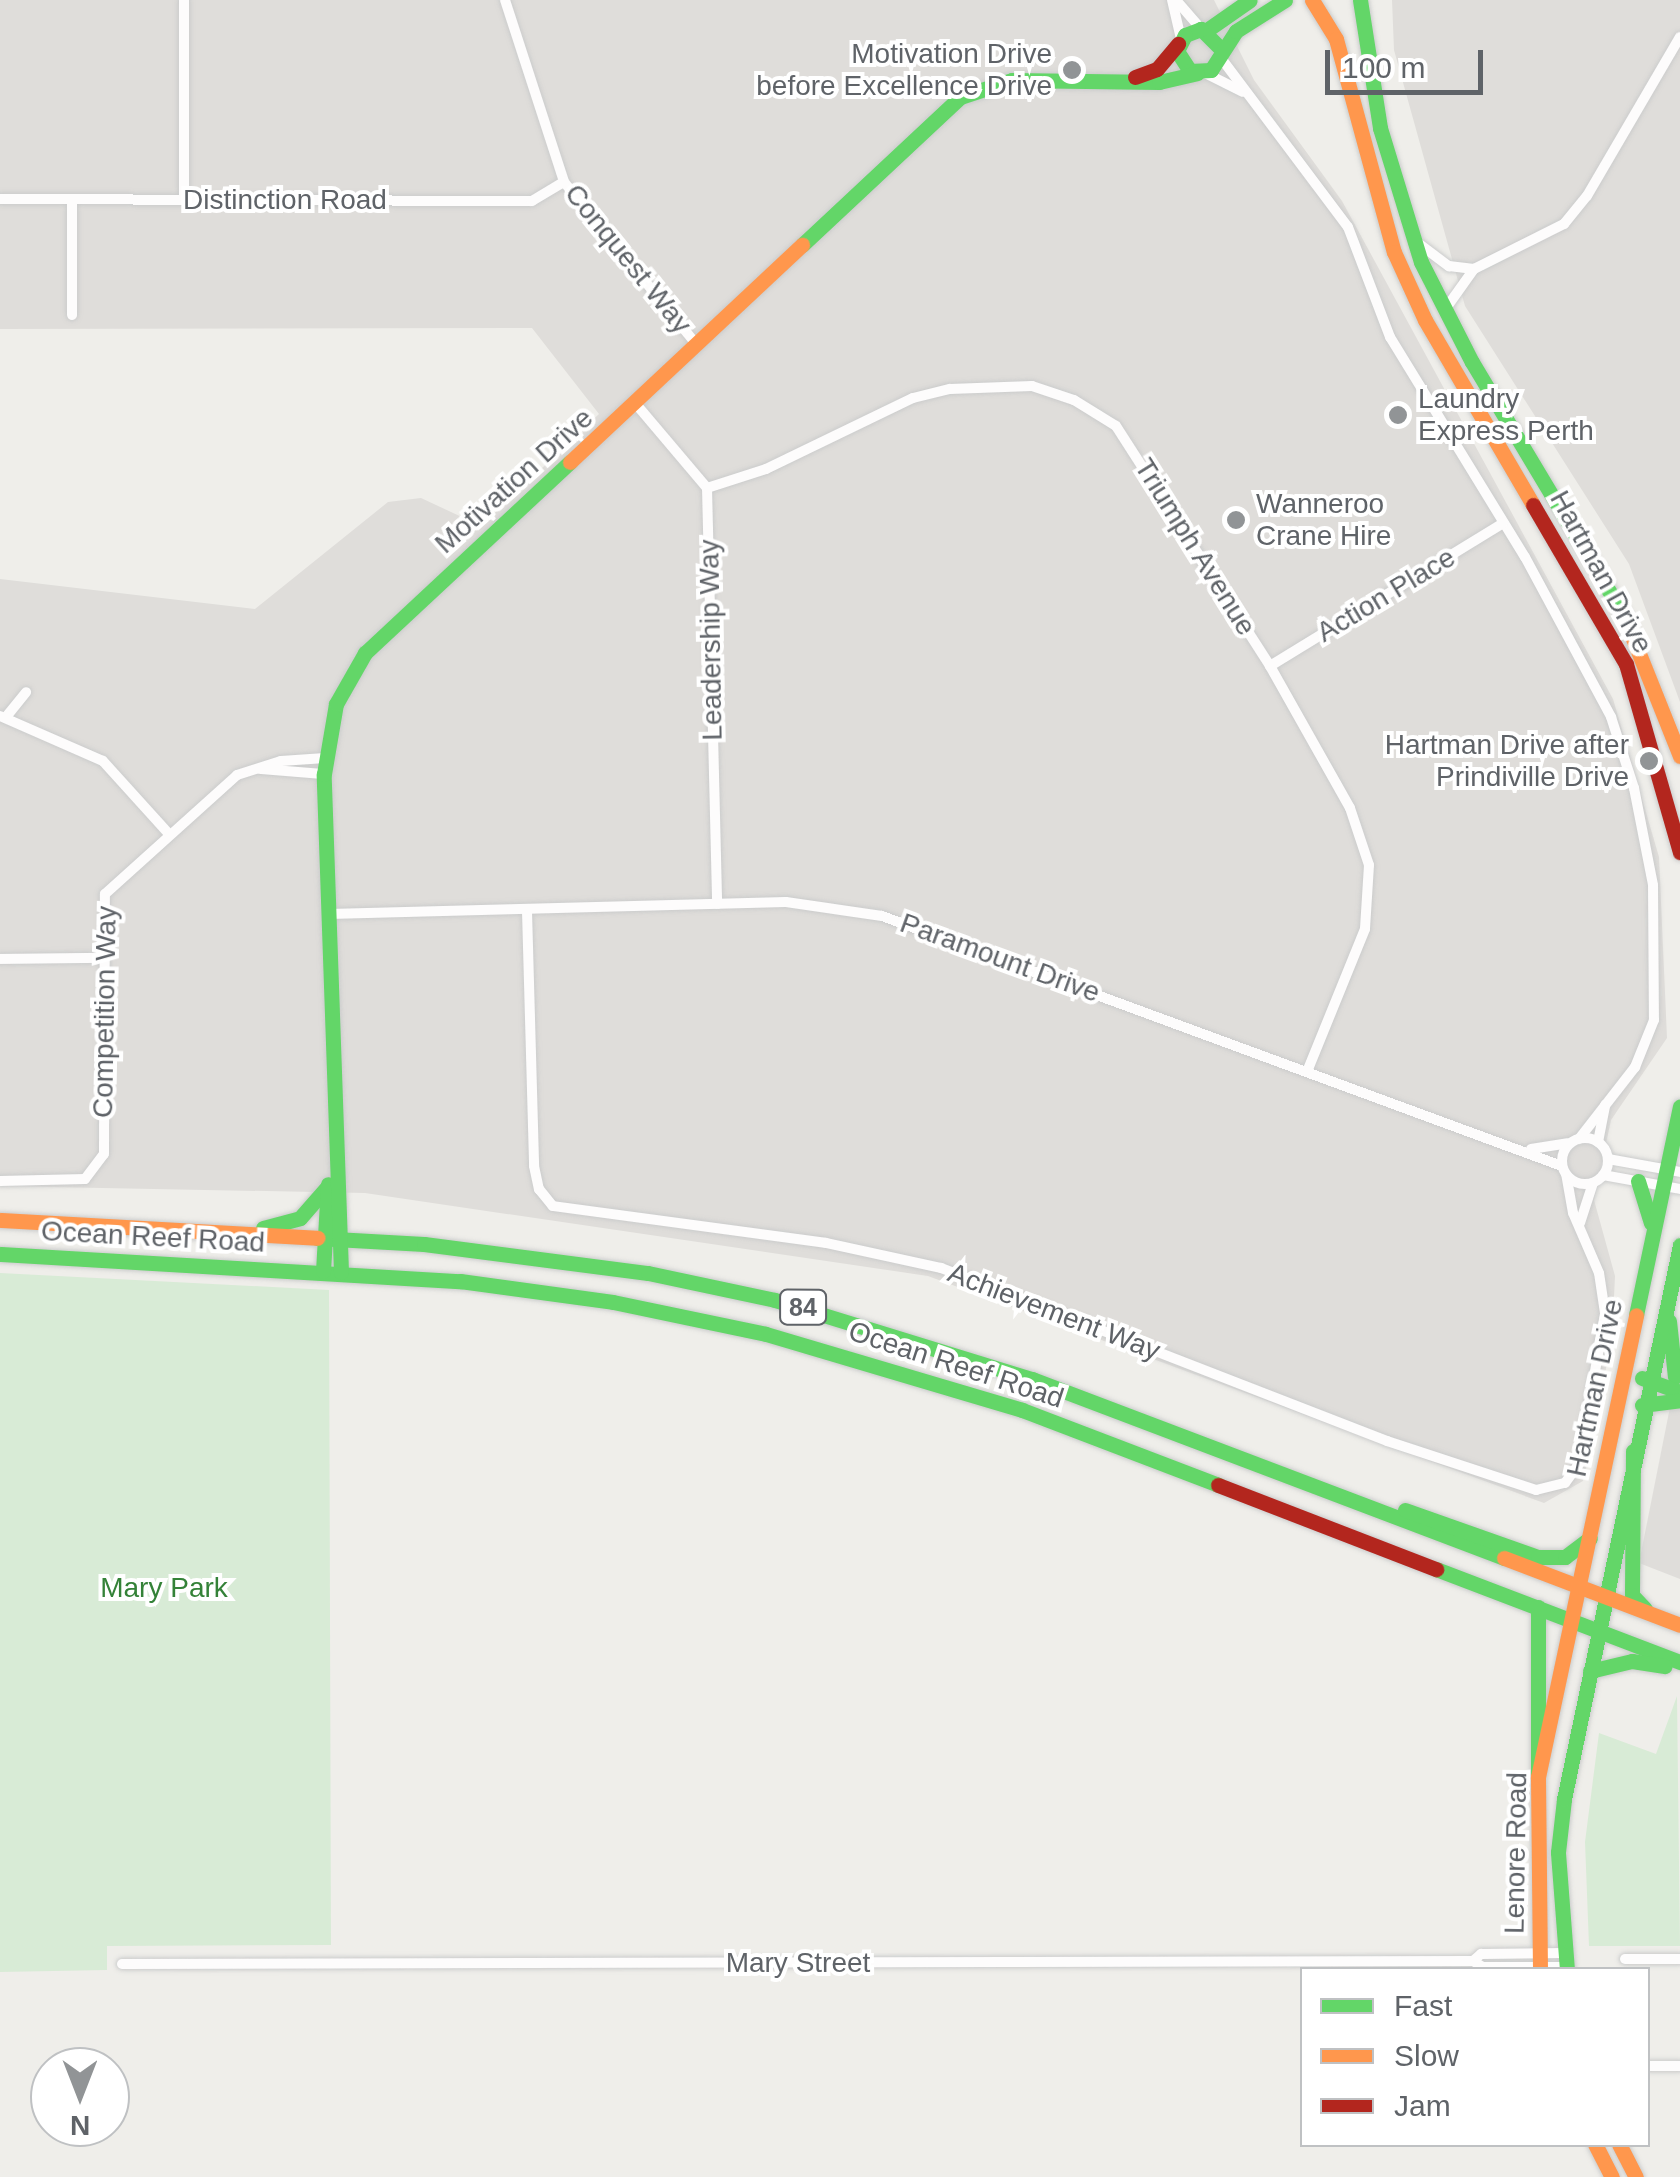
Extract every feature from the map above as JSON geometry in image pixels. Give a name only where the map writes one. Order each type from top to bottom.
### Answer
[{"type":"main road","points":[[1222,54],[1204,30],[1250,0]]},
{"type":"main road","points":[[1180,42],[1181,63],[1200,73],[1222,54],[1251,18],[1285,0]]},
{"type":"main road","name":"Hartman Drive","points":[[1312,0],[1336,39],[1394,252],[1425,320],[1626,664],[1680,852]]},
{"type":"main road","name":"Hartman Drive","points":[[1360,0],[1380,128],[1412,238],[1444,311],[1622,613],[1680,756]]},
{"type":"main road","name":"Motivation Drive","points":[[1122,81],[1157,69],[1180,42],[1204,30]]},
{"type":"main road","name":"Motivation Drive","points":[[323,1271],[335,1238],[324,766],[336,704],[365,653],[636,404],[960,96],[1012,80],[1167,82],[1200,73]]},
{"type":"main road","name":"Hartman Drive","points":[[1572,1621],[1652,1237],[1673,1179],[1680,1107]]},
{"type":"main road","name":"Motivation Drive","points":[[333,1171],[327,1188],[341,1272]]},
{"type":"main road","points":[[1638,1182],[1652,1237]]},
{"type":"main road","points":[[233,1232],[300,1218],[327,1188]]},
{"type":"main road","name":"Ocean Reef Road","points":[[0,1220],[335,1238],[521,1254],[794,1305],[1032,1378],[1680,1625]]},
{"type":"main road","name":"Hartman Drive","points":[[1598,1631],[1642,1405],[1680,1245]]},
{"type":"main road","name":"Ocean Reef Road","points":[[0,1254],[341,1272],[613,1302],[894,1367],[1538,1607],[1680,1666]]},
{"type":"main road","points":[[1625,1367],[1678,1383],[1668,1302]]},
{"type":"main road","points":[[1642,1405],[1680,1400]]},
{"type":"main road","points":[[1633,1450],[1632,1594],[1650,1613]]},
{"type":"main road","points":[[1346,1497],[1421,1513],[1538,1557],[1565,1558],[1590,1538]]},
{"type":"main road","points":[[1538,1607],[1538,1777]]},
{"type":"main road","name":"Lenore Road","points":[[1540,1964],[1538,1777],[1572,1621]]},
{"type":"main road","name":"Lenore Road","points":[[1566,1963],[1558,1852],[1598,1631]]},
{"type":"main road","points":[[1590,1671],[1632,1660],[1680,1666]]},
{"type":"main road","points":[[1597,2147],[1612,2177]]},
{"type":"main road","points":[[1621,2147],[1636,2177]]},
{"type":"street","points":[[184,0],[184,199]]},
{"type":"street","name":"Conquest Way","points":[[505,0],[564,182],[697,346]]},
{"type":"street","points":[[1174,0],[1204,30]]},
{"type":"street","points":[[1174,0],[1180,42]]},
{"type":"street","points":[[1444,311],[1474,269],[1564,224],[1588,196],[1680,37]]},
{"type":"street","points":[[1222,54],[1339,212],[1390,338],[1502,524],[1611,717],[1647,850],[1656,975],[1652,1036],[1575,1140],[1564,1171]]},
{"type":"street","points":[[1200,73],[1252,98]]},
{"type":"street","name":"Distinction Road","points":[[0,199],[532,201],[564,182]]},
{"type":"street","points":[[72,200],[72,316]]},
{"type":"street","points":[[1412,238],[1434,259],[1474,269]]},
{"type":"street","name":"Triumph Avenue","points":[[708,488],[766,469],[912,398],[1032,386],[1074,400],[1116,426],[1270,666],[1350,808],[1369,865],[1365,929],[1307,1072]]},
{"type":"street","points":[[636,404],[708,488]]},
{"type":"street","name":"Leadership Way","points":[[708,488],[717,904]]},
{"type":"street","name":"Action Place","points":[[1270,666],[1502,524]]},
{"type":"street","points":[[26,692],[3,717],[103,761],[168,834]]},
{"type":"street","name":"Competition Way","points":[[0,1181],[85,1180],[104,1154],[105,894],[216,788],[260,768],[324,766]]},
{"type":"street","name":"Paramount Drive","points":[[329,914],[786,902],[882,916],[1307,1072],[1450,1129],[1525,1150],[1564,1171],[1598,1178]]},
{"type":"street","name":"Achievement Way","points":[[527,911],[534,1166],[539,1189],[553,1206],[826,1243],[941,1268],[1387,1441],[1536,1490],[1564,1483],[1579,1464],[1605,1313],[1599,1273],[1564,1171]]},
{"type":"street","points":[[0,958],[103,958]]},
{"type":"street","points":[[1605,1104],[1598,1142],[1608,1159],[1673,1179]]},
{"type":"street","points":[[1575,1140],[1598,1142]]},
{"type":"street","name":"Paramount Drive","points":[[1525,1150],[1575,1140]]},
{"type":"street","points":[[1580,1224],[1608,1159]]},
{"type":"street","points":[[1598,1178],[1638,1182],[1673,1179]]},
{"type":"street","points":[[1624,1959],[1680,1959]]},
{"type":"street","name":"Mary Street","points":[[122,1964],[1566,1963]]},
{"type":"street","points":[[1650,2066],[1680,2066]]},
{"type":"shaded area","points":[[0,0],[1214,0],[1254,80],[1342,201],[1613,699],[1659,857],[1667,1038],[1611,1120],[1594,1200],[1615,1276],[1612,1339],[1583,1481],[1544,1503],[928,1276],[365,1193],[0,1186],[0,579],[255,609],[388,502],[421,498],[481,526],[599,414],[532,328],[0,329]]},
{"type":"shaded area","points":[[1392,0],[1680,0],[1680,702],[1629,564],[1465,306],[1394,50]]},
{"type":"shaded area","points":[[1680,1357],[1680,1579],[1639,1563]]},
{"type":"green space","name":"Mary Park","points":[[0,1273],[329,1290],[331,1945],[107,1946],[107,1970],[0,1972]]},
{"type":"green space","points":[[1677,1696],[1680,1946],[1589,1946],[1585,1842],[1599,1733],[1656,1754]]},
{"type":"traffic: fast","points":[[1207,30],[1250,0]]},
{"type":"traffic: fast","points":[[1222,50],[1201,29],[1185,35],[1177,51],[1190,71],[1211,70],[1236,31],[1285,0]]},
{"type":"traffic: fast","points":[[1360,0],[1380,128],[1421,262],[1472,362],[1624,616]]},
{"type":"traffic: fast","points":[[802,245],[960,97],[1012,80],[1159,82],[1197,73]]},
{"type":"traffic: fast","points":[[341,1272],[324,774],[336,704],[365,653],[570,462]]},
{"type":"traffic: fast","points":[[1636,1315],[1680,1107]]},
{"type":"traffic: fast","points":[[1638,1181],[1651,1223]]},
{"type":"traffic: fast","points":[[323,1271],[328,1184]]},
{"type":"traffic: fast","points":[[263,1228],[300,1218],[327,1187]]},
{"type":"traffic: fast","points":[[317,1238],[424,1244],[648,1273],[775,1300],[1032,1379],[1504,1558]]},
{"type":"traffic: fast","points":[[1567,1967],[1558,1852],[1564,1799],[1680,1245]]},
{"type":"traffic: fast","points":[[0,1254],[460,1281],[613,1302],[766,1334],[1022,1410],[1218,1485]]},
{"type":"traffic: fast","points":[[1669,1321],[1675,1377]]},
{"type":"traffic: fast","points":[[1642,1378],[1680,1392]]},
{"type":"traffic: fast","points":[[1642,1405],[1680,1400]]},
{"type":"traffic: fast","points":[[1633,1451],[1632,1595],[1645,1609]]},
{"type":"traffic: fast","points":[[1405,1510],[1538,1557],[1565,1557],[1590,1538]]},
{"type":"traffic: fast","points":[[1436,1569],[1680,1662]]},
{"type":"traffic: fast","points":[[1538,1607],[1538,1777]]},
{"type":"traffic: fast","points":[[1590,1671],[1632,1661],[1665,1666]]},
{"type":"traffic: slow","points":[[1312,0],[1336,39],[1394,252],[1425,320],[1533,505]]},
{"type":"traffic: slow","points":[[570,462],[802,245]]},
{"type":"traffic: slow","points":[[1624,616],[1680,756]]},
{"type":"traffic: slow","points":[[0,1220],[317,1238]]},
{"type":"traffic: slow","points":[[1540,1967],[1538,1777],[1636,1315]]},
{"type":"traffic: slow","points":[[1504,1558],[1680,1625]]},
{"type":"traffic: slow","points":[[1597,2147],[1612,2177]]},
{"type":"traffic: slow","points":[[1621,2147],[1636,2177]]},
{"type":"traffic: jam","points":[[1135,77],[1157,69],[1178,44]]},
{"type":"traffic: jam","points":[[1533,505],[1626,664],[1680,852]]},
{"type":"traffic: jam","points":[[1218,1485],[1436,1569]]},
{"type":"place","name":"Motivation Drive before Excellence Drive","points":[[1072,70]]},
{"type":"place","name":"Laundry Express Perth","points":[[1398,415]]},
{"type":"place","name":"Wanneroo Crane Hire","points":[[1236,520]]},
{"type":"place","name":"Hartman Drive after Prindiville Drive","points":[[1649,761]]}]
